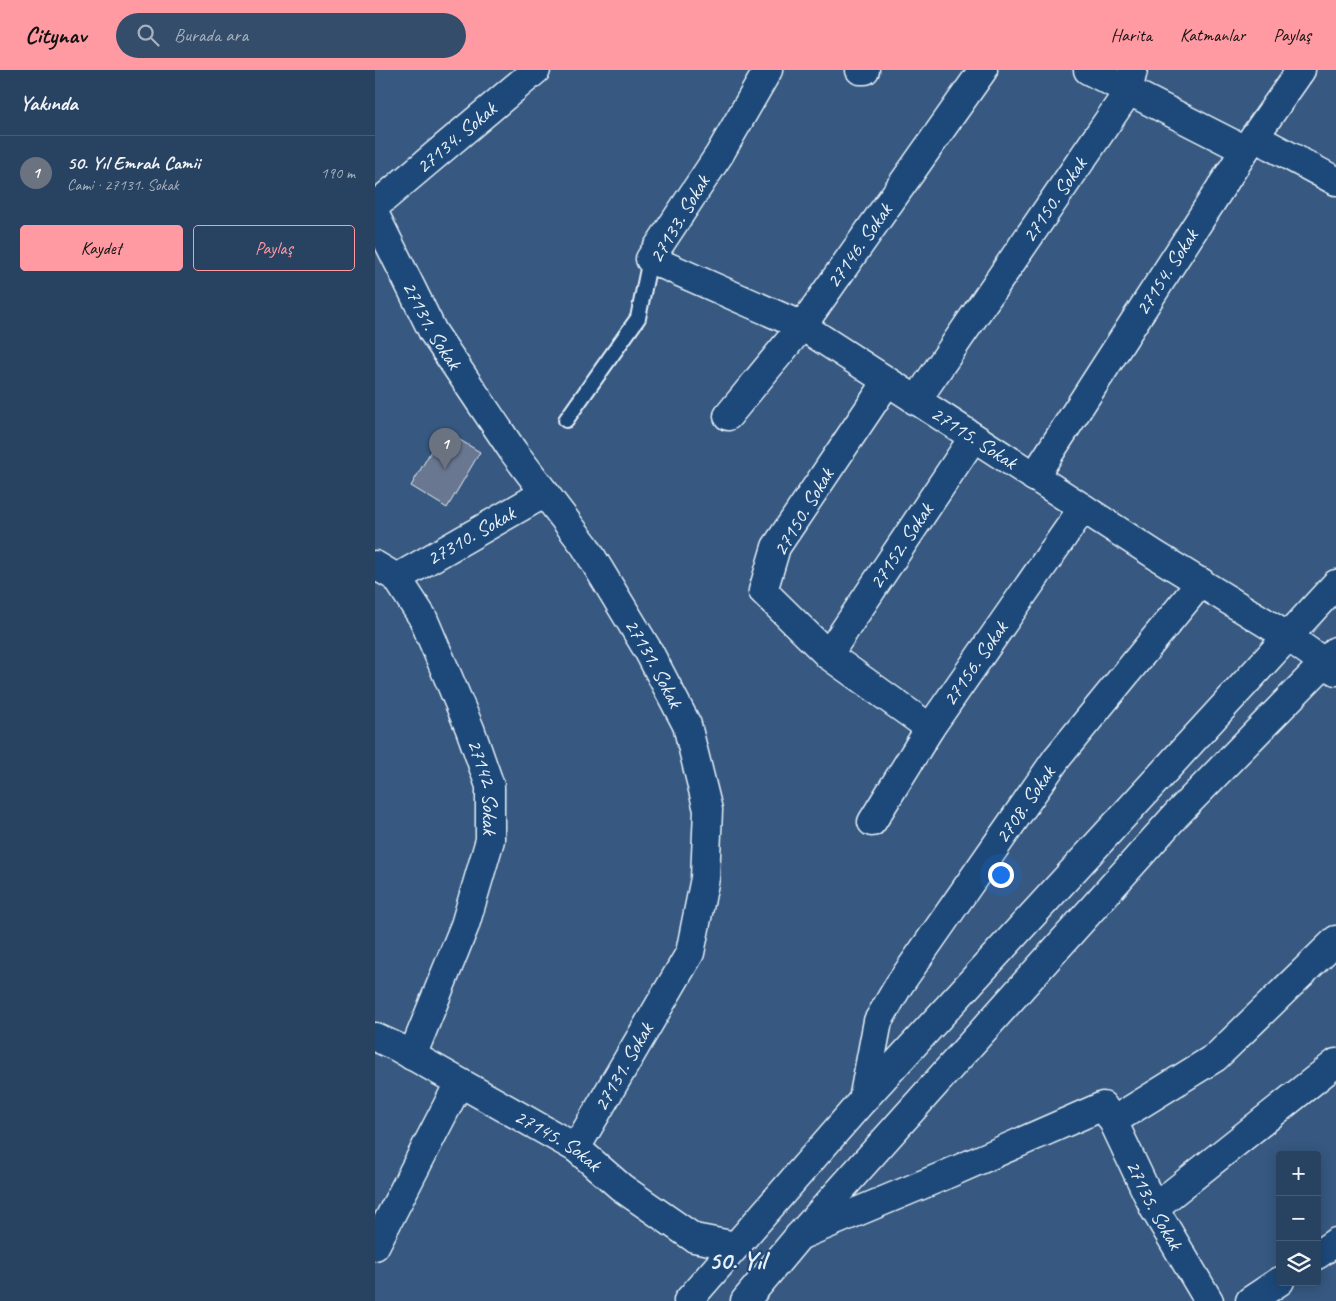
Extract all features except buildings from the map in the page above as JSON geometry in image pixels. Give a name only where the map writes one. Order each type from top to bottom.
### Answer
[{"type":"street","name":"27134. Sokak","points":[[375,206],[537,70]]},
{"type":"street","name":"27133. Sokak","points":[[650,259],[719,155],[768,70]]},
{"type":"street","points":[[860,70],[865,70]]},
{"type":"street","name":"27146. Sokak","points":[[728,416],[802,326],[983,70]]},
{"type":"street","points":[[1089,70],[1131,81],[1249,144],[1336,181]]},
{"type":"street","name":"27154. Sokak","points":[[1034,477],[1249,144],[1301,70]]},
{"type":"street","name":"27150. Sokak","points":[[916,401],[1131,81]]},
{"type":"street","name":"27131. Sokak","points":[[375,215],[433,332],[513,451],[585,546],[649,652],[687,725],[708,810],[705,878],[690,953],[576,1148]]},
{"type":"street","name":"27115. Sokak","points":[[650,259],[802,326],[1157,556],[1332,662]]},
{"type":"street","name":"27150. Sokak","points":[[887,382],[776,547],[763,591],[828,655],[930,728]]},
{"type":"street","name":"27152. Sokak","points":[[828,655],[973,438]]},
{"type":"street","name":"27310. Sokak","points":[[386,572],[545,493]]},
{"type":"street","name":"27156. Sokak","points":[[872,822],[930,728],[1083,508]]},
{"type":"street","name":"27142. Sokak","points":[[386,572],[423,618],[470,729],[490,786],[490,840],[465,924],[412,1056]]},
{"type":"street","name":"2708. Sokak","points":[[863,1100],[878,1021],[899,986],[1057,758],[1201,582]]},
{"type":"street","points":[[688,1301],[863,1100],[1336,584]]},
{"type":"street","points":[[745,1301],[799,1236],[1177,814],[1332,662]]},
{"type":"street","points":[[799,1236],[943,1176],[1108,1114],[1216,1057],[1336,940]]},
{"type":"street","name":"27145. Sokak","points":[[375,1037],[397,1047],[576,1148],[622,1188],[694,1238],[736,1246]]},
{"type":"street","points":[[1154,1208],[1336,1062]]},
{"type":"street","points":[[375,1246],[459,1083]]},
{"type":"street","name":"27135. Sokak","points":[[1108,1114],[1154,1208],[1209,1301]]},
{"type":"street","points":[[1321,1252],[1336,1242]]},
{"type":"street","points":[[1250,1301],[1276,1284]]},
{"type":"lane","name":"27133. Sokak","points":[[566,420],[638,318],[650,259]]},
{"type":"place","name":"50. Yıl Emrah Camii","points":[[445,469]]},
{"type":"district","name":"50. Yıl","points":[[737,1260]]}]
